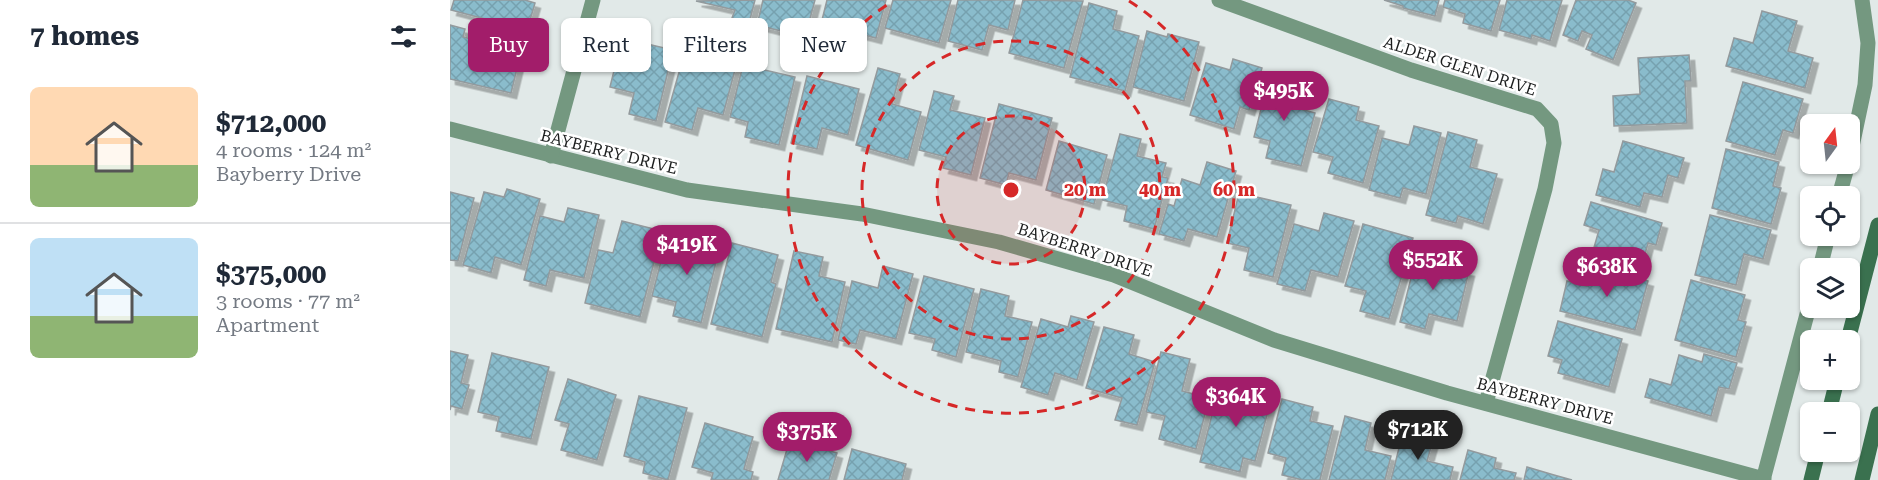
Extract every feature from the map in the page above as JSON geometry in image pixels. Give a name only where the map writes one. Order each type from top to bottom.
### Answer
[{"type":"main road","points":[[1851,330],[1878,225]]},
{"type":"main road","points":[[1862,480],[1878,414]]},
{"type":"main road","points":[[1811,480],[1816,462]]},
{"type":"street","points":[[551,156],[593,0]]},
{"type":"street","name":"ALDER GLEN DRIVE","points":[[1219,0],[1411,70],[1537,110],[1551,124],[1554,143],[1545,189],[1486,403]]},
{"type":"street","points":[[1859,114],[1865,85],[1868,43],[1862,0]]},
{"type":"street","name":"BAYBERRY DRIVE","points":[[450,129],[687,190],[862,214],[999,242],[1114,275],[1274,340],[1447,393],[1764,479]]},
{"type":"street","points":[[1764,479],[1806,318]]},
{"type":"building","points":[[454,0],[525,0],[535,3],[531,18],[481,18],[451,10]]},
{"type":"building","points":[[755,0],[750,18],[732,18],[735,10],[696,1]]},
{"type":"building","points":[[763,0],[815,0],[810,18],[780,18],[780,31],[768,28],[768,18],[759,18]]},
{"type":"building","points":[[827,0],[886,0],[876,38],[867,36],[867,18],[822,18]]},
{"type":"building","points":[[893,0],[951,0],[939,43],[885,28]]},
{"type":"building","points":[[958,0],[1015,0],[1008,30],[989,25],[982,50],[948,41]]},
{"type":"building","points":[[1023,0],[1083,1],[1064,68],[1009,53]]},
{"type":"building","points":[[1384,0],[1439,0],[1435,16],[1403,8],[1403,6]]},
{"type":"building","points":[[1445,0],[1500,0],[1491,31],[1463,23],[1465,14],[1443,7]]},
{"type":"building","points":[[1507,0],[1562,0],[1550,41],[1532,35],[1531,39],[1499,30]]},
{"type":"building","points":[[1576,0],[1628,0],[1636,3],[1613,60],[1586,49],[1592,35],[1582,31],[1578,41],[1563,35]]},
{"type":"building","points":[[1089,3],[1117,11],[1113,29],[1139,36],[1125,91],[1070,77]]},
{"type":"building","points":[[1762,11],[1797,21],[1788,51],[1813,58],[1805,88],[1726,66],[1734,38],[1753,43]]},
{"type":"building","points":[[450,25],[465,29],[463,37],[468,38],[468,72],[516,72],[511,93],[450,79]]},
{"type":"building","points":[[1147,31],[1199,42],[1184,101],[1133,87]]},
{"type":"building","points":[[651,45],[663,48],[663,72],[668,72],[656,121],[629,114],[634,93],[610,87],[614,72],[651,72]]},
{"type":"building","points":[[1689,55],[1691,81],[1685,81],[1687,123],[1614,126],[1613,96],[1640,94],[1638,58]]},
{"type":"building","points":[[1233,59],[1262,68],[1249,110],[1240,107],[1234,129],[1190,115],[1206,63],[1230,70]]},
{"type":"building","points":[[878,68],[900,74],[892,104],[921,112],[908,160],[856,145]]},
{"type":"building","points":[[768,71],[795,77],[779,145],[745,137],[748,122],[730,117],[741,72]]},
{"type":"building","points":[[679,72],[734,72],[723,115],[698,108],[692,130],[665,122]]},
{"type":"building","points":[[1270,73],[1297,79],[1290,106],[1315,113],[1301,166],[1266,158],[1270,141],[1254,137]]},
{"type":"building","points":[[807,76],[859,89],[848,135],[822,128],[817,149],[791,143]]},
{"type":"building","points":[[1743,82],[1803,99],[1793,133],[1783,130],[1775,155],[1726,141]]},
{"type":"building","points":[[934,91],[954,96],[950,110],[985,118],[971,175],[943,168],[946,157],[919,150]]},
{"type":"building","points":[[1329,99],[1359,107],[1356,120],[1379,126],[1363,183],[1328,173],[1333,157],[1313,152]]},
{"type":"building","points":[[999,104],[1052,118],[1036,180],[1009,173],[1006,185],[980,178]]},
{"type":"building","points":[[1414,126],[1441,133],[1426,194],[1403,188],[1400,198],[1369,190],[1382,138],[1409,145]]},
{"type":"building","points":[[1448,132],[1477,140],[1470,167],[1497,174],[1483,224],[1458,216],[1456,223],[1426,215]]},
{"type":"building","points":[[1120,134],[1141,139],[1137,156],[1166,163],[1162,177],[1168,178],[1154,229],[1124,221],[1127,206],[1102,200]]},
{"type":"building","points":[[1059,141],[1107,155],[1094,204],[1046,190]]},
{"type":"building","points":[[1623,141],[1684,158],[1678,178],[1668,175],[1662,197],[1644,193],[1640,207],[1596,195],[1603,169],[1614,172]]},
{"type":"building","points":[[1726,149],[1779,162],[1773,186],[1781,188],[1771,224],[1712,208]]},
{"type":"building","points":[[1207,162],[1236,171],[1217,237],[1188,229],[1184,241],[1159,234],[1168,204],[1174,206],[1182,179],[1200,185]]},
{"type":"building","points":[[507,189],[540,199],[521,265],[495,257],[491,273],[463,265],[484,192],[504,197]]},
{"type":"building","points":[[450,192],[474,198],[458,261],[450,260]]},
{"type":"building","points":[[1239,193],[1291,205],[1273,277],[1244,270],[1249,248],[1227,243]]},
{"type":"building","points":[[1591,202],[1662,223],[1656,245],[1648,243],[1640,272],[1591,258],[1599,230],[1584,225]]},
{"type":"building","points":[[568,208],[599,215],[584,278],[550,270],[546,286],[524,280],[540,216],[564,222]]},
{"type":"building","points":[[1324,213],[1354,221],[1338,277],[1311,270],[1305,291],[1277,284],[1294,224],[1319,231]]},
{"type":"building","points":[[1710,215],[1771,230],[1763,259],[1744,254],[1736,285],[1695,275]]},
{"type":"building","points":[[622,221],[662,231],[640,317],[585,303],[598,250],[613,253]]},
{"type":"building","points":[[1363,224],[1413,238],[1389,319],[1360,311],[1366,291],[1345,286]]},
{"type":"building","points":[[691,235],[721,242],[701,323],[673,316],[676,302],[652,296],[666,242],[688,247]]},
{"type":"building","points":[[732,243],[778,255],[771,282],[776,284],[762,337],[711,324]]},
{"type":"building","points":[[1418,250],[1442,256],[1440,264],[1469,271],[1457,321],[1429,314],[1425,329],[1400,322]]},
{"type":"building","points":[[794,251],[823,257],[819,276],[845,282],[832,342],[776,329]]},
{"type":"building","points":[[883,266],[913,274],[896,339],[860,330],[856,344],[838,340],[852,281],[878,288]]},
{"type":"building","points":[[1592,266],[1648,281],[1635,330],[1560,311],[1567,281],[1587,286]]},
{"type":"building","points":[[924,276],[974,289],[956,357],[932,350],[935,339],[909,333]]},
{"type":"building","points":[[1691,280],[1745,295],[1738,320],[1746,322],[1736,357],[1675,340]]},
{"type":"building","points":[[981,289],[1009,296],[1005,316],[1032,322],[1018,377],[999,372],[1001,361],[966,352]]},
{"type":"building","points":[[1071,316],[1094,322],[1077,380],[1055,373],[1048,395],[1021,387],[1041,319],[1068,327]]},
{"type":"building","points":[[1558,321],[1622,339],[1609,387],[1558,373],[1562,360],[1548,356]]},
{"type":"building","points":[[1104,327],[1134,335],[1129,354],[1155,362],[1137,425],[1115,420],[1122,398],[1086,388]]},
{"type":"building","points":[[450,351],[468,355],[461,383],[469,385],[462,409],[451,406],[450,410]]},
{"type":"building","points":[[1161,352],[1190,359],[1182,391],[1209,398],[1196,449],[1159,439],[1165,416],[1146,412]]},
{"type":"building","points":[[492,353],[549,367],[531,439],[496,431],[499,417],[478,412]]},
{"type":"building","points":[[1704,354],[1737,363],[1729,389],[1719,387],[1711,416],[1645,397],[1650,379],[1671,385],[1679,355],[1702,362]]},
{"type":"building","points":[[568,379],[616,395],[597,460],[561,450],[569,424],[555,420]]},
{"type":"building","points":[[1245,385],[1273,392],[1255,461],[1243,458],[1240,472],[1200,462],[1218,391],[1242,398]]},
{"type":"building","points":[[639,396],[687,408],[668,480],[643,473],[645,462],[624,456]]},
{"type":"building","points":[[1282,399],[1313,407],[1310,421],[1333,426],[1320,480],[1303,480],[1282,475],[1286,458],[1268,453]]},
{"type":"building","points":[[1345,416],[1371,423],[1365,450],[1391,456],[1385,480],[1329,480]]},
{"type":"building","points":[[705,423],[753,437],[744,469],[753,472],[751,480],[711,480],[713,473],[692,467]]},
{"type":"building","points":[[1403,432],[1433,440],[1427,461],[1453,467],[1450,480],[1391,480]]},
{"type":"building","points":[[790,439],[837,453],[829,480],[778,480]]},
{"type":"building","points":[[852,449],[906,464],[902,480],[844,480]]},
{"type":"building","points":[[1468,450],[1496,458],[1494,468],[1516,473],[1514,480],[1460,480]]},
{"type":"building","points":[[1527,467],[1554,475],[1572,480],[1524,480]]}]
